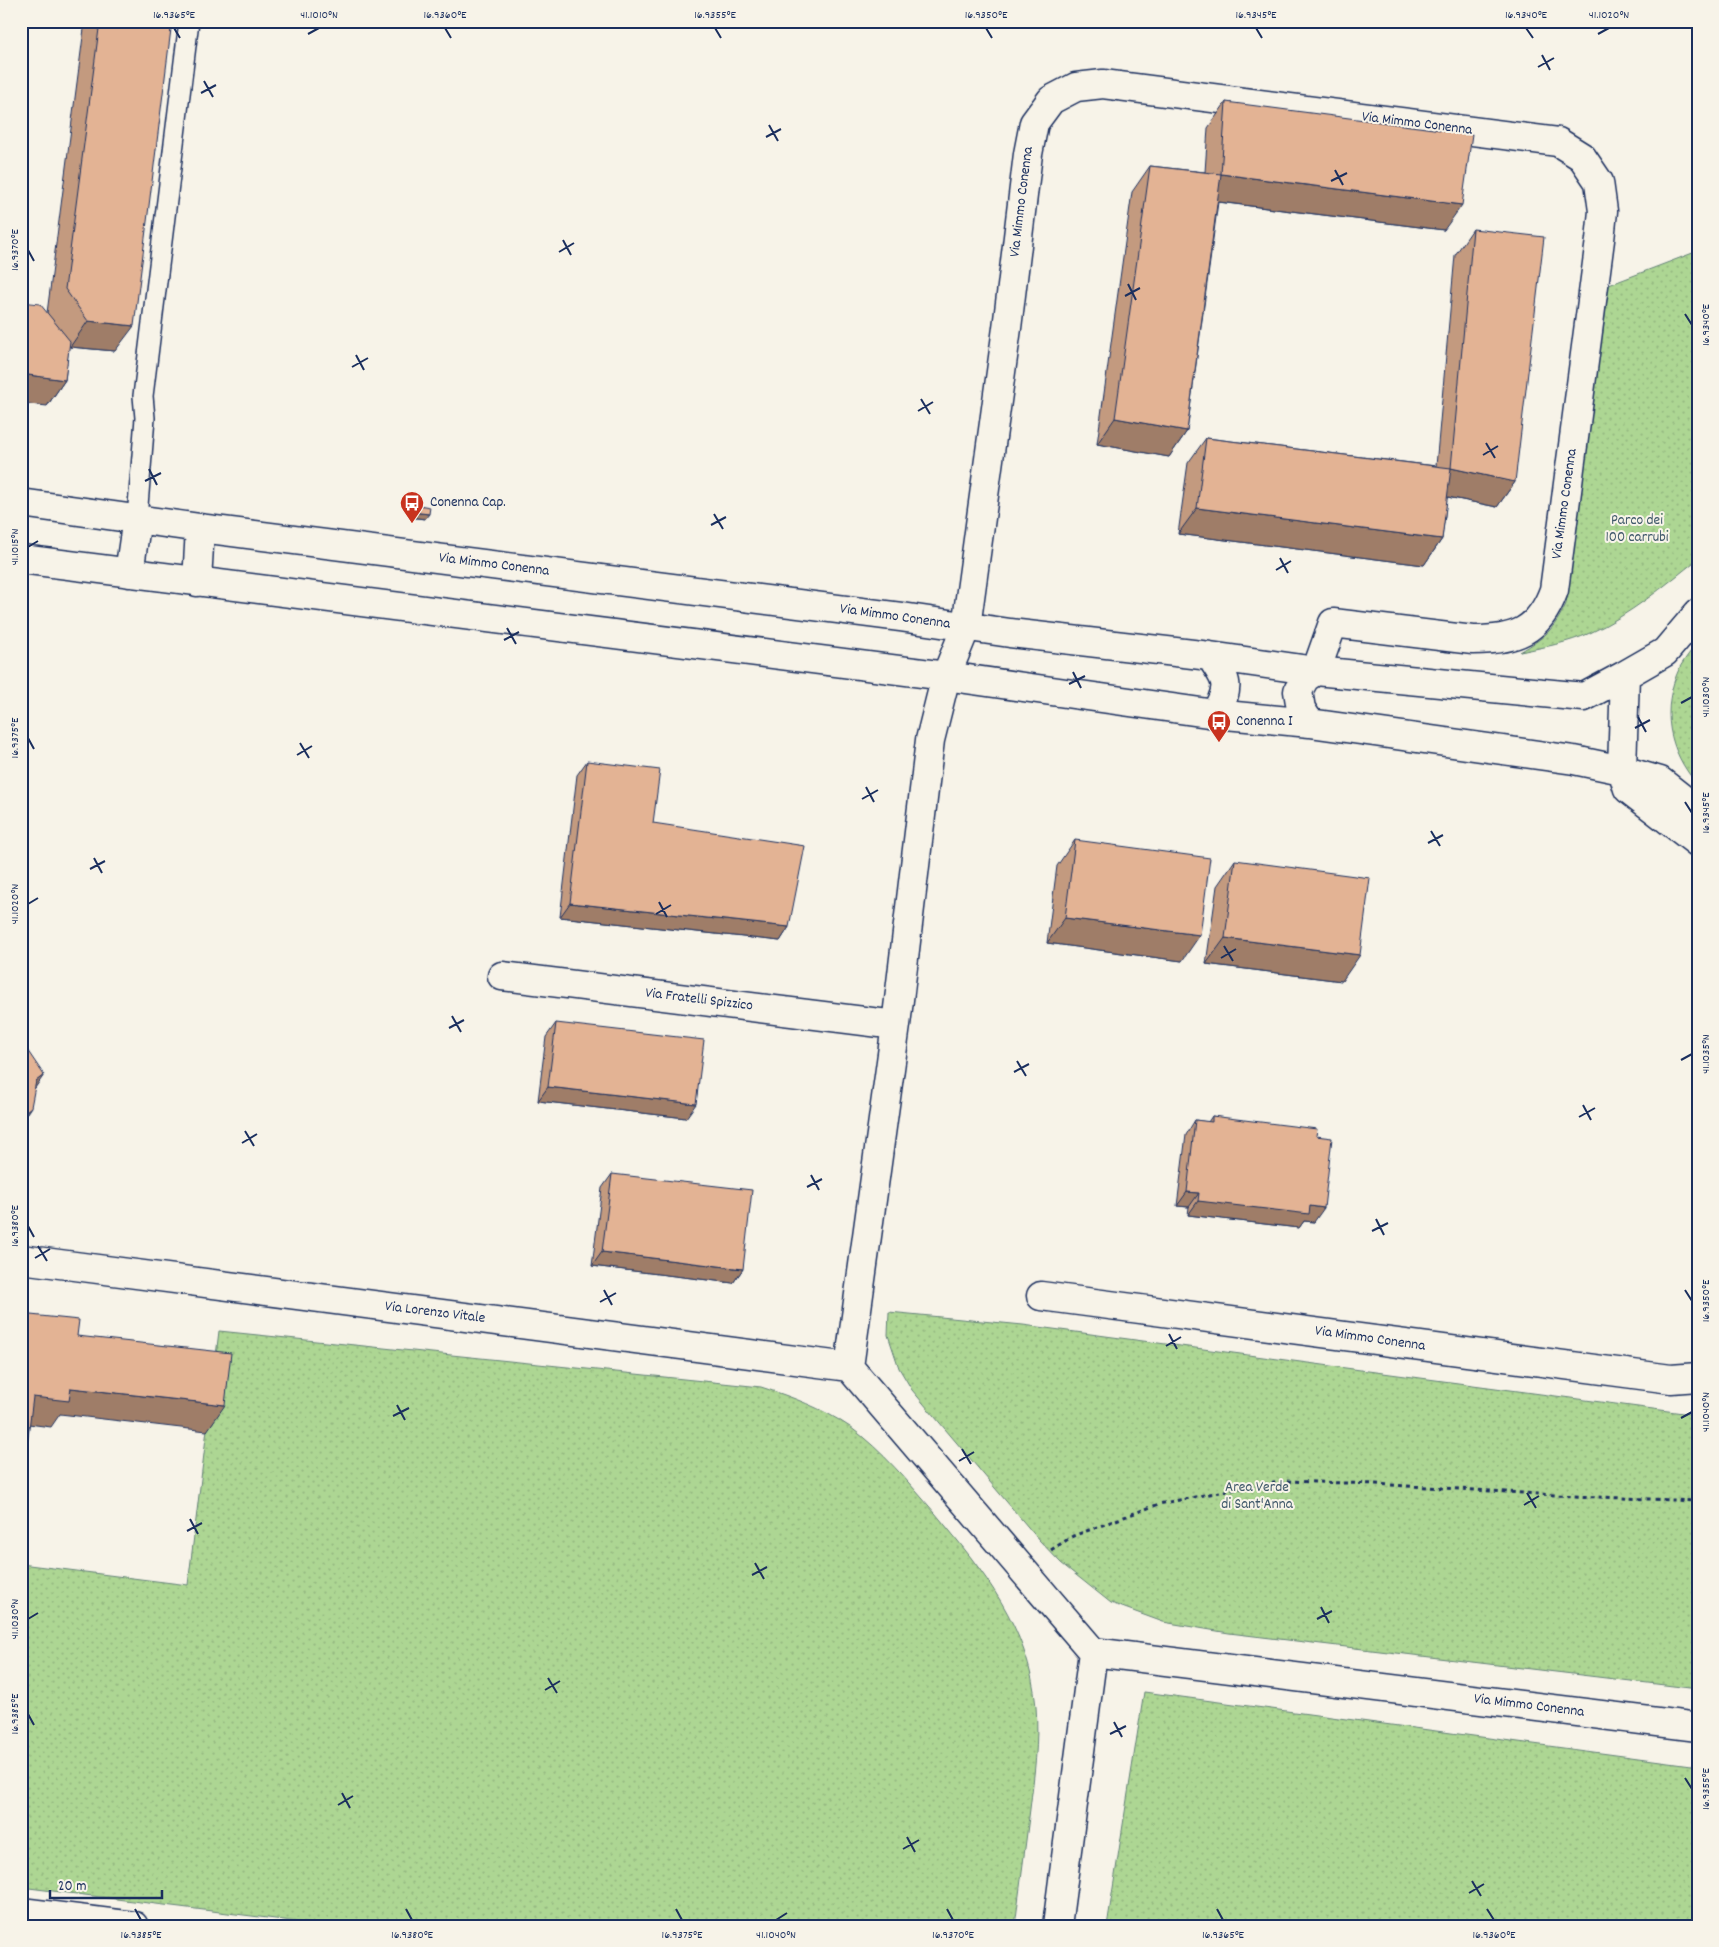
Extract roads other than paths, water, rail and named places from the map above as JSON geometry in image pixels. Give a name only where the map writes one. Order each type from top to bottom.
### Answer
[{"type":"street","name":"Via Mimmo Conenna","points":[[850,1367],[896,1025],[930,740],[946,676],[966,627],[1007,328],[1028,154],[1034,123],[1051,100],[1076,87],[1103,84],[1558,142],[1582,158],[1599,182],[1603,211],[1554,590],[1548,608],[1525,631],[1511,637],[1492,640],[1473,640],[1333,623],[1316,671],[1305,678],[1298,691],[1302,708],[1310,723]]},
{"type":"street","name":"Via Mimmo Conenna","points":[[21,503],[200,528],[1316,671],[1584,697],[1665,652],[1698,613]]},
{"type":"street","points":[[129,573],[136,518]]},
{"type":"street","points":[[197,582],[200,528]]},
{"type":"street","points":[[21,559],[946,676],[1215,714],[1310,723],[1574,760],[1622,770],[1660,781],[1698,811]]},
{"type":"street","points":[[1210,656],[1227,686],[1225,697],[1215,714]]},
{"type":"street","points":[[1625,675],[1622,770],[1628,789],[1698,843]]},
{"type":"street","name":"Via Fratelli Spizzico","points":[[502,976],[896,1025]]},
{"type":"street","name":"Via Lorenzo Vitale","points":[[21,1259],[850,1367]]},
{"type":"street","name":"Via Mimmo Conenna","points":[[1041,1296],[1671,1379],[1698,1376]]},
{"type":"street","points":[[850,1367],[1093,1652],[1057,1926]]},
{"type":"street","name":"Via Mimmo Conenna","points":[[1093,1652],[1698,1727]]},
{"type":"street","points":[[21,1912],[134,1926]]},
{"type":"lane","points":[[136,518],[145,418],[143,396],[189,21]]},
{"type":"place","name":"Conenna Cap.","points":[[412,524]]},
{"type":"place","name":"Conenna I","points":[[1219,743]]},
{"type":"park label","name":"Parco dei 100 carrubi","points":[[1637,530]]},
{"type":"park label","name":"Area Verde di Sant'Anna","points":[[1257,1496]]}]
